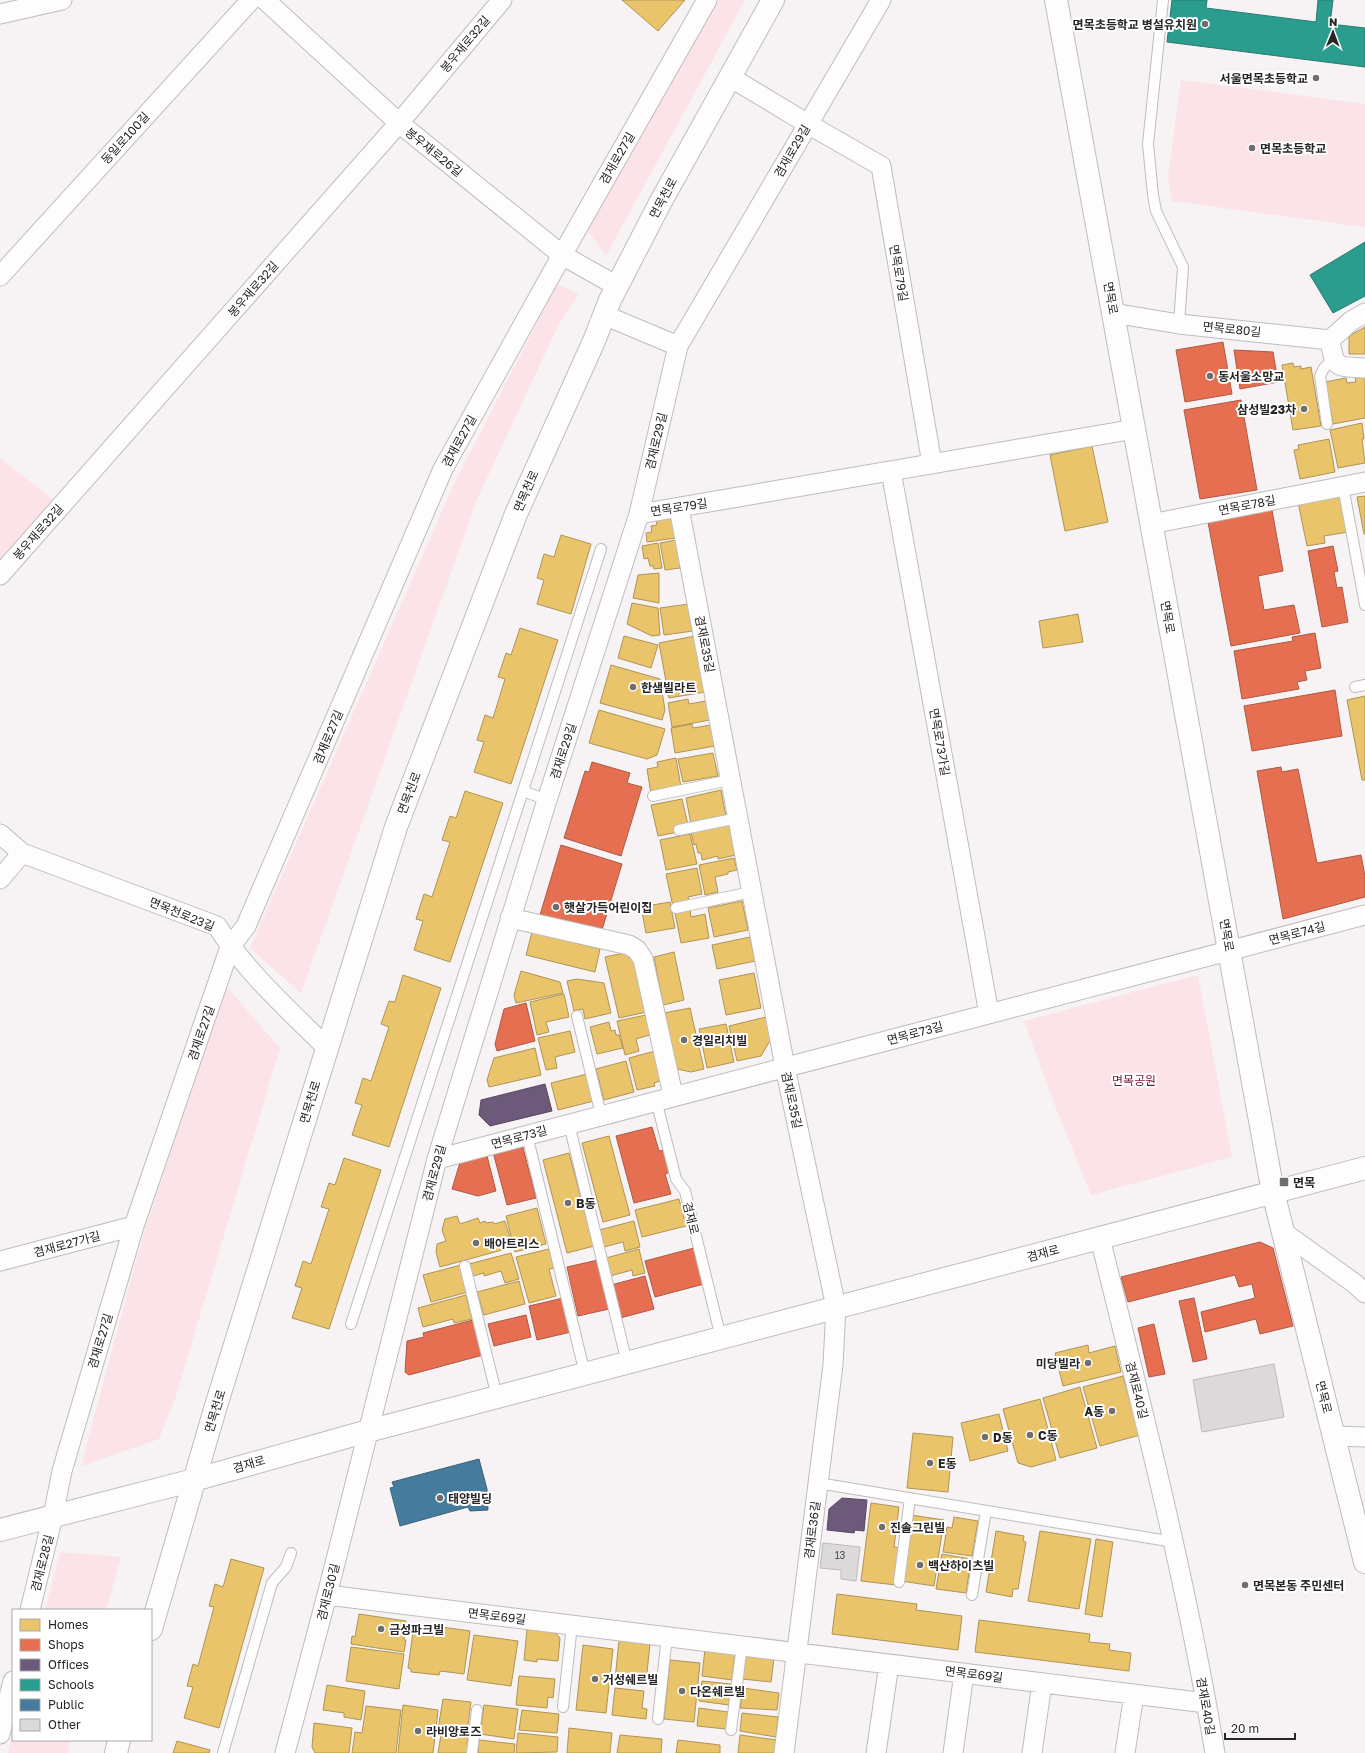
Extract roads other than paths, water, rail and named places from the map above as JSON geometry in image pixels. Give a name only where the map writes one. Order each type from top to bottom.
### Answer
[{"type":"main road","name":"면목로","points":[[1056,0],[1273,1192],[1365,1562]]},
{"type":"main road","name":"면목천로","points":[[152,1626],[194,1480],[326,1048],[396,827],[516,514],[617,286],[660,203],[773,3]]},
{"type":"main road","name":"겸재로","points":[[0,1530],[194,1480],[368,1431],[1365,1168]]},
{"type":"main road","points":[[116,1753],[120,1741]]},
{"type":"street","points":[[0,14],[62,0]]},
{"type":"street","name":"동일로100길","points":[[0,276],[251,0]]},
{"type":"street","name":"봉우재로26길","points":[[265,0],[399,123],[562,255],[617,286]]},
{"type":"street","name":"봉우재로32길","points":[[0,575],[399,123],[502,0]]},
{"type":"street","name":"겸재로27길","points":[[53,1516],[62,1471],[134,1226],[230,947],[246,926],[443,469],[562,255],[707,0]]},
{"type":"street","name":"겸재로29길","points":[[368,1431],[437,1159],[510,918],[639,514],[678,346],[881,0]]},
{"type":"street","points":[[730,77],[808,124]]},
{"type":"street","name":"면목로79길","points":[[808,124],[881,166],[932,464]]},
{"type":"street","points":[[1365,313],[1351,321],[1330,340],[1333,359],[1336,364],[1340,366],[1365,368]]},
{"type":"street","name":"면목로80길","points":[[1113,314],[1179,324],[1330,340]]},
{"type":"street","points":[[604,315],[678,346]]},
{"type":"street","name":"면목로79길","points":[[639,514],[1135,429]]},
{"type":"street","name":"면목로73가길","points":[[891,471],[989,1014]]},
{"type":"street","name":"면목로78길","points":[[1151,524],[1365,482]]},
{"type":"street","name":"겸재로35길","points":[[679,508],[785,1067],[836,1307]]},
{"type":"street","name":"면목천로23길","points":[[0,834],[22,853],[217,926],[230,947],[326,1048]]},
{"type":"street","points":[[0,879],[22,853]]},
{"type":"street","name":"면목로74길","points":[[1230,951],[1365,915]]},
{"type":"street","points":[[510,918],[629,945],[641,954],[664,1098]]},
{"type":"street","name":"면목로73길","points":[[437,1159],[664,1098],[1230,951]]},
{"type":"street","name":"겸재로27가길","points":[[0,1261],[134,1226]]},
{"type":"street","points":[[1283,1232],[1354,1283],[1365,1293]]},
{"type":"street","name":"겸재로40길","points":[[1100,1238],[1174,1542],[1215,1753]]},
{"type":"street","name":"겸재로36길","points":[[784,1753],[833,1365],[836,1307]]},
{"type":"street","name":"겸재로30길","points":[[285,1753],[327,1595],[368,1431]]},
{"type":"street","points":[[1334,1436],[1365,1437]]},
{"type":"street","name":"겸재로28길","points":[[30,1609],[53,1516]]},
{"type":"street","name":"면목로69길","points":[[327,1595],[1206,1703]]},
{"type":"street","points":[[876,1753],[889,1664]]},
{"type":"street","points":[[953,1753],[964,1673]]},
{"type":"street","points":[[1032,1753],[1042,1683]]},
{"type":"street","points":[[0,1734],[12,1685]]},
{"type":"street","points":[[1125,1753],[1134,1694]]},
{"type":"lane","points":[[1163,0],[1148,144],[1156,210],[1183,267],[1179,324]]},
{"type":"lane","points":[[1327,424],[1320,376],[1324,368],[1333,359]]},
{"type":"lane","points":[[1343,486],[1365,605]]},
{"type":"lane","points":[[351,1324],[601,549]]},
{"type":"lane","points":[[653,796],[730,780]]},
{"type":"lane","points":[[523,791],[547,800]]},
{"type":"lane","points":[[679,830],[738,818]]},
{"type":"lane","points":[[676,908],[752,892]]},
{"type":"lane","points":[[577,1016],[601,1115]]},
{"type":"lane","name":"겸재로","points":[[664,1098],[676,1179],[684,1191],[721,1338]]},
{"type":"lane","points":[[569,1124],[627,1363]]},
{"type":"lane","points":[[527,1135],[585,1374]]},
{"type":"lane","points":[[465,1266],[497,1397]]},
{"type":"lane","points":[[818,1483],[1174,1542]]},
{"type":"lane","points":[[899,1582],[910,1498]]},
{"type":"lane","points":[[972,1595],[986,1511]]},
{"type":"lane","points":[[223,1753],[272,1583],[286,1567],[291,1553]]},
{"type":"lane","points":[[563,1708],[572,1625]]},
{"type":"lane","points":[[658,1719],[666,1636]]},
{"type":"lane","points":[[731,1730],[742,1646]]},
{"type":"lane","points":[[472,1753],[477,1710]]},
{"type":"place","name":"면목초등학교 병설유치원","points":[[1205,24]]},
{"type":"place","name":"서울면목초등학교","points":[[1316,78]]},
{"type":"place","name":"면목초등학교","points":[[1252,148]]},
{"type":"place","name":"동서울소망교","points":[[1210,376]]},
{"type":"place","name":"삼성빌23차","points":[[1304,409]]},
{"type":"place","name":"한샘빌라트","points":[[633,687]]},
{"type":"place","name":"햇살가득어린이집","points":[[556,907]]},
{"type":"place","name":"경일리치빌","points":[[684,1040]]},
{"type":"place","name":"면목","points":[[1284,1182]]},
{"type":"place","name":"B동","points":[[568,1203]]},
{"type":"place","name":"배아트리스","points":[[476,1243]]},
{"type":"place","name":"미당빌라","points":[[1088,1363]]},
{"type":"place","name":"A동","points":[[1112,1411]]},
{"type":"place","name":"C동","points":[[1030,1435]]},
{"type":"place","name":"D동","points":[[985,1437]]},
{"type":"place","name":"E동","points":[[930,1463]]},
{"type":"place","name":"태양빌딩","points":[[440,1498]]},
{"type":"place","name":"진솔그린빌","points":[[882,1527]]},
{"type":"place","name":"백산하이츠빌","points":[[920,1565]]},
{"type":"place","name":"면목본동 주민센터","points":[[1245,1585]]},
{"type":"place","name":"금성파크빌","points":[[381,1629]]},
{"type":"place","name":"거성쉐르빌","points":[[595,1679]]},
{"type":"place","name":"다온쉐르빌","points":[[682,1691]]},
{"type":"place","name":"라비앙로즈","points":[[418,1731]]},
{"type":"park label","name":"면목공원","points":[[1134,1080]]}]
